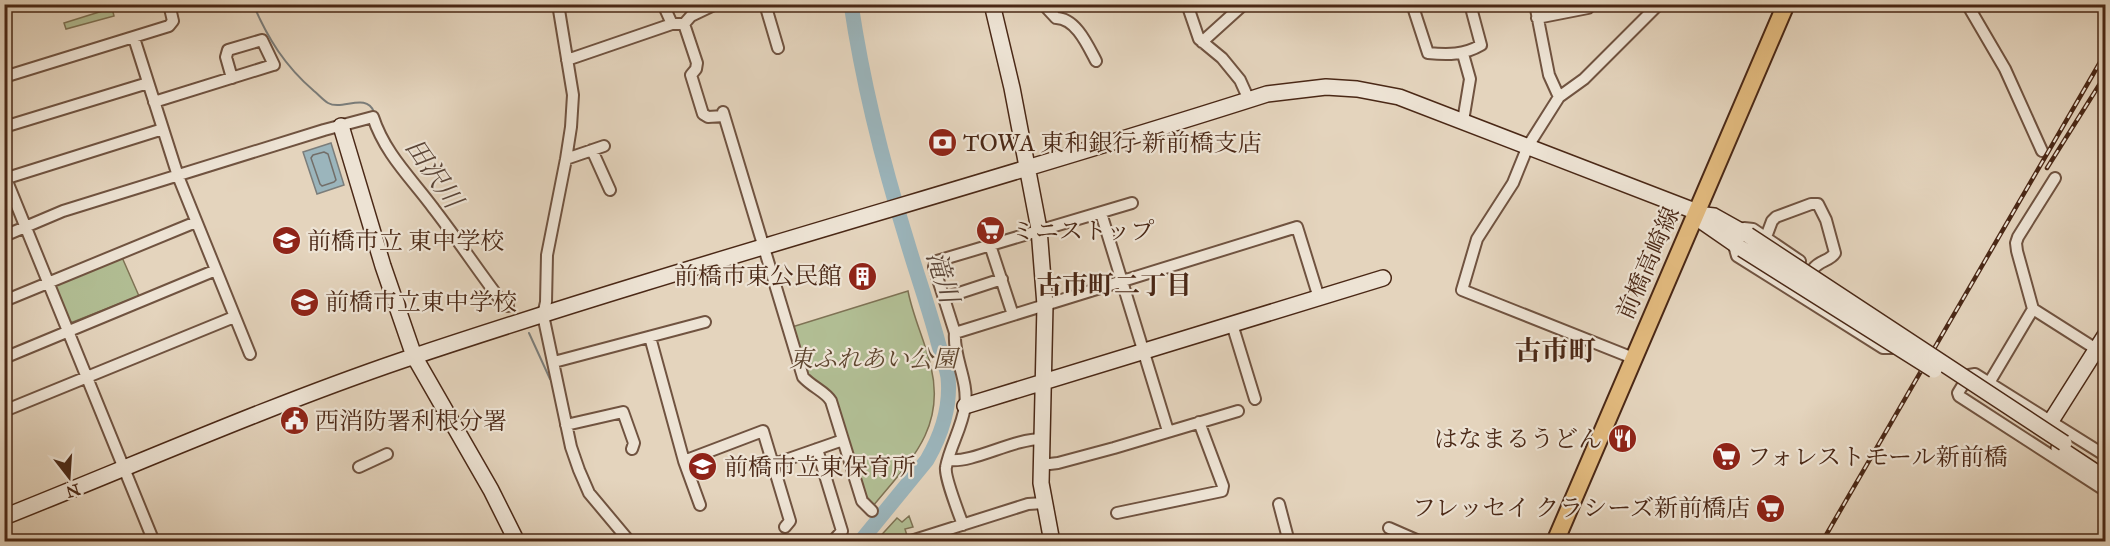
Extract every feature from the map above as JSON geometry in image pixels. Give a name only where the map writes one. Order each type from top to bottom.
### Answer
[{"type":"main road","name":"前橋高崎線","points":[[1555,542],[1786,4]]},
{"type":"street","points":[[4,78],[171,25],[173,18],[169,4]]},
{"type":"street","points":[[558,4],[573,95],[566,159],[550,236],[546,302],[543,315],[574,458],[589,493],[630,542]]},
{"type":"street","points":[[663,4],[672,24]]},
{"type":"street","points":[[567,60],[672,24],[684,24],[691,16],[717,4]]},
{"type":"street","points":[[765,4],[778,48]]},
{"type":"street","points":[[992,4],[1029,168],[1039,229],[1045,305],[1041,483],[1052,542]]},
{"type":"street","points":[[1043,4],[1056,18],[1065,19],[1076,30],[1096,61]]},
{"type":"street","points":[[1187,4],[1196,33],[1240,80],[1249,99]]},
{"type":"street","points":[[1202,42],[1244,4]]},
{"type":"street","points":[[1416,4],[1414,10],[1428,53],[1463,54],[1481,45],[1470,4]]},
{"type":"street","points":[[1534,4],[1549,75],[1559,97]]},
{"type":"street","points":[[1633,358],[1462,290],[1477,239],[1513,183],[1528,146],[1559,97],[1584,79],[1659,4]]},
{"type":"street","points":[[1967,4],[2005,69],[2042,151]]},
{"type":"street","points":[[1538,18],[1588,8]]},
{"type":"street","points":[[684,24],[697,63],[691,75],[703,114],[708,117],[724,114],[803,376],[811,386],[829,397],[862,501],[872,511]]},
{"type":"street","points":[[134,38],[178,176],[250,354]]},
{"type":"street","points":[[154,102],[232,78],[274,64],[262,40],[228,50],[226,57],[232,78]]},
{"type":"street","points":[[1463,54],[1470,79],[1463,121]]},
{"type":"street","points":[[4,127],[148,83]]},
{"type":"street","points":[[4,517],[238,422],[414,356],[1249,99],[1311,88],[1357,89],[1399,97],[1714,216],[1740,239],[2061,445],[2106,479]]},
{"type":"street","points":[[4,236],[63,212],[373,117],[397,164],[434,208],[502,302],[508,306]]},
{"type":"street","points":[[341,126],[383,266],[414,356],[491,490],[517,542]]},
{"type":"street","points":[[154,542],[5,177],[163,129]]},
{"type":"street","points":[[566,159],[604,146]]},
{"type":"street","points":[[592,150],[610,190]]},
{"type":"street","points":[[2055,178],[2016,243],[2033,309],[2101,352]]},
{"type":"street","points":[[963,525],[945,470],[966,406],[962,367],[955,333],[934,267],[937,261],[1132,203]]},
{"type":"street","points":[[1766,237],[1776,217],[1811,204],[1818,204],[1826,219],[1835,253],[1832,257],[1817,263],[1813,269]]},
{"type":"street","points":[[1101,213],[1168,431]]},
{"type":"street","points":[[4,301],[196,222]]},
{"type":"street","points":[[955,333],[1297,227],[1319,298]]},
{"type":"street","points":[[1750,228],[1900,327],[1903,330],[1902,334],[1893,348],[1883,348],[1737,256],[1740,239],[1750,228]]},
{"type":"street","points":[[990,244],[1013,315]]},
{"type":"street","points":[[4,358],[216,270]]},
{"type":"street","points":[[966,406],[1383,278]]},
{"type":"street","points":[[944,298],[1002,279]]},
{"type":"street","points":[[1989,383],[2033,309]]},
{"type":"street","points":[[4,411],[234,317]]},
{"type":"street","points":[[554,362],[705,322]]},
{"type":"street","points":[[1232,324],[1255,399]]},
{"type":"street","points":[[2051,421],[2101,352],[2106,334]]},
{"type":"street","points":[[650,337],[684,461],[700,505]]},
{"type":"street","points":[[2106,456],[1975,374],[1971,374],[1958,395],[2106,491]]},
{"type":"street","points":[[1041,465],[1103,451],[1238,411]]},
{"type":"street","points":[[566,424],[623,412],[634,443],[632,449]]},
{"type":"street","points":[[1117,513],[1222,491],[1223,486],[1199,422]]},
{"type":"street","points":[[684,461],[763,431],[790,522],[785,527]]},
{"type":"street","points":[[949,460],[961,460],[1026,440],[1042,439]]},
{"type":"street","points":[[774,464],[843,440]]},
{"type":"street","points":[[2061,445],[2106,468]]},
{"type":"street","points":[[817,449],[842,531],[832,542]]},
{"type":"street","points":[[359,467],[387,454]]},
{"type":"street","points":[[908,542],[1028,504],[1044,503]]},
{"type":"street","points":[[1280,504],[1289,542]]},
{"type":"street","points":[[1389,528],[1421,542]]},
{"type":"green space","points":[[112,8],[114,16],[66,29],[64,23]]},
{"type":"green space","points":[[121,255],[139,296],[73,322],[67,322],[54,283]]},
{"type":"green space","name":"東ふれあい公園","points":[[908,291],[931,367],[934,389],[933,409],[929,427],[921,443],[873,506],[868,505],[835,400],[807,375],[792,327]]},
{"type":"green space","points":[[909,516],[913,527],[905,529],[908,539],[875,542],[897,518],[902,522]]},
{"type":"water","points":[[331,143],[344,185],[317,194],[303,152]]},
{"type":"waterway","name":"田沢川","points":[[253,4],[271,40],[286,62],[322,99],[334,105],[365,103],[374,112]]},
{"type":"waterway","name":"滝川","points":[[851,4],[861,64],[882,154],[945,364],[949,388],[944,420],[927,460],[860,542]]},
{"type":"waterway","name":"田沢川","points":[[453,225],[469,247]]},
{"type":"waterway","name":"田沢川","points":[[529,333],[550,379]]},
{"type":"railway","points":[[1822,542],[2106,52]]},
{"type":"railway","points":[[2047,168],[2106,74]]},
{"type":"place","name":"TOWA 東和銀行 新前橋支店","points":[[942,143]]},
{"type":"place","name":"ミニストップ","points":[[990,231]]},
{"type":"place","name":"前橋市立 東中学校","points":[[286,241]]},
{"type":"place","name":"前橋市東公民館","points":[[863,276]]},
{"type":"place","name":"前橋市立東中学校","points":[[304,302]]},
{"type":"place","name":"西消防署利根分署","points":[[294,421]]},
{"type":"place","name":"はなまるうどん","points":[[1623,439]]},
{"type":"place","name":"フォレストモール新前橋","points":[[1726,457]]},
{"type":"place","name":"前橋市立東保育所","points":[[703,467]]},
{"type":"place","name":"フレッセイ クラシーズ新前橋店","points":[[1771,508]]},
{"type":"district","name":"古市町二丁目","points":[[1114,285]]},
{"type":"district","name":"古市町","points":[[1555,351]]}]
